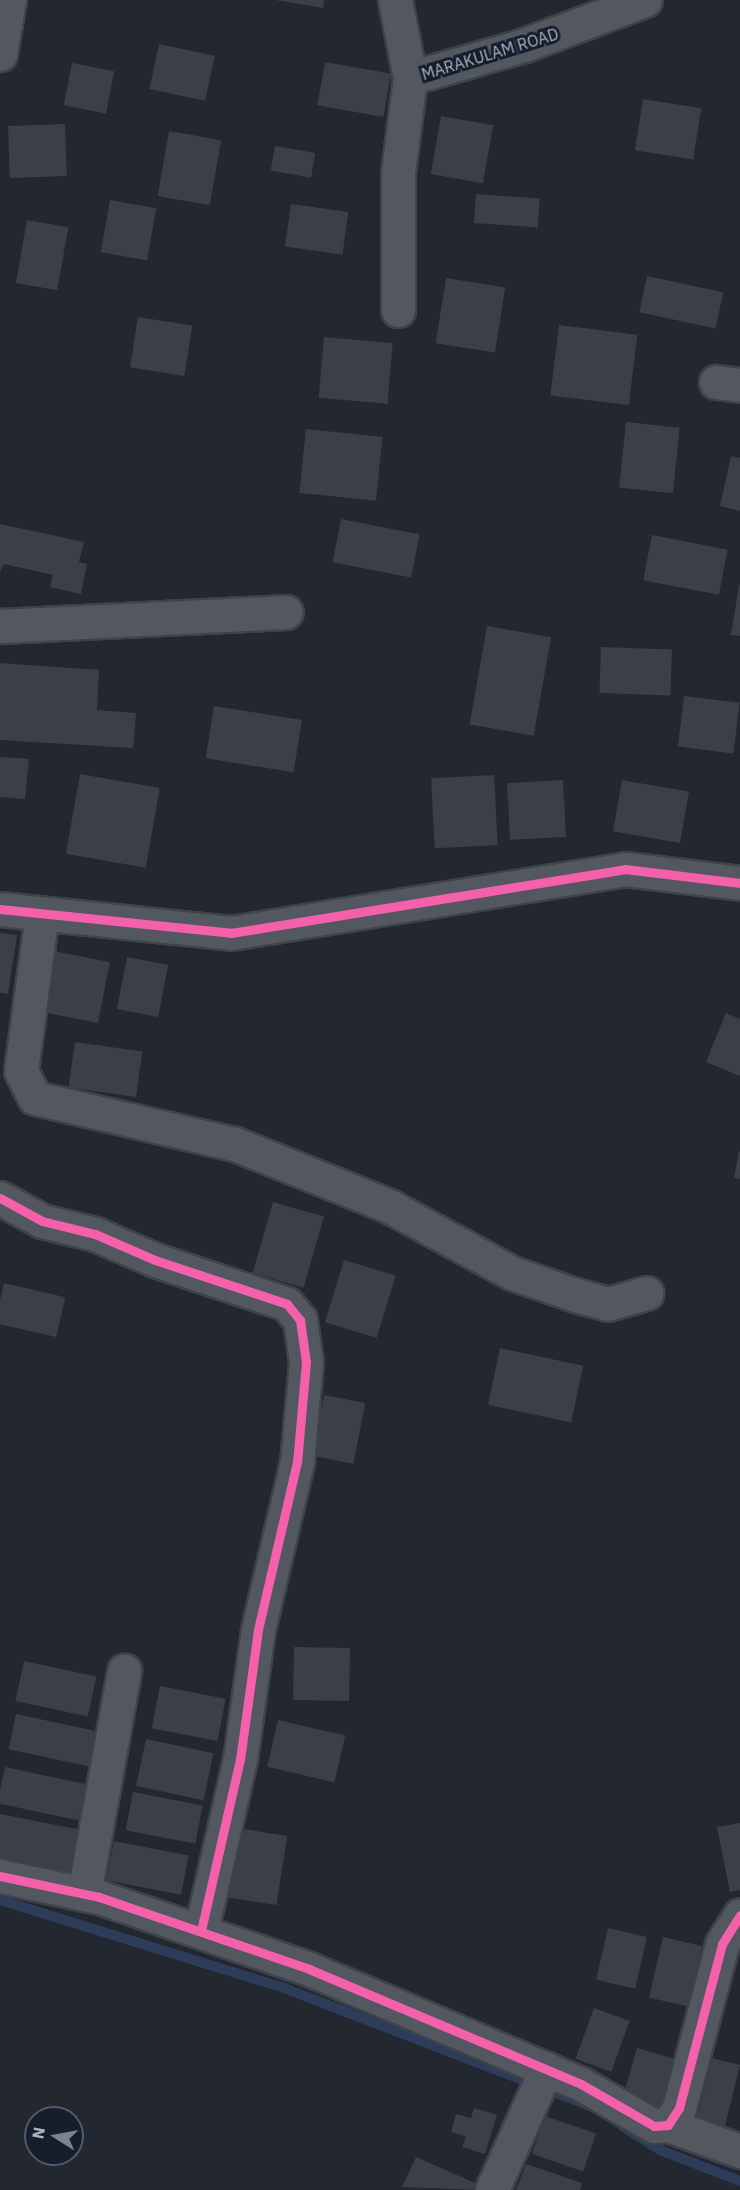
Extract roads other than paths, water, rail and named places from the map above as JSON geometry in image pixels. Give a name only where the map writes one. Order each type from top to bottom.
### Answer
[{"type":"street","points":[[0,54],[9,0]]},
{"type":"street","name":"MARAKULAM ROAD","points":[[394,0],[410,78],[535,41],[645,0]]},
{"type":"street","points":[[398,310],[398,173],[410,78]]},
{"type":"street","points":[[0,626],[286,612]]},
{"type":"street","points":[[0,909],[231,933],[625,869],[740,883]]},
{"type":"street","points":[[42,913],[21,1071],[35,1098],[235,1144],[389,1206],[512,1274],[575,1295],[608,1304],[646,1293]]},
{"type":"street","points":[[0,1198],[42,1221],[94,1234],[155,1260],[287,1304],[300,1320],[306,1362],[297,1462],[258,1630],[240,1759],[201,1931]]},
{"type":"street","points":[[84,1894],[124,1671]]},
{"type":"street","points":[[0,1876],[84,1894],[201,1931],[309,1969],[541,2082],[654,2126],[668,2125],[740,2151]]},
{"type":"street","points":[[668,2125],[679,2108],[722,1944],[740,1915]]},
{"type":"street","points":[[492,2190],[541,2082]]},
{"type":"waterway","points":[[0,1900],[284,1988],[588,2105]]},
{"type":"waterway","points":[[622,2126],[660,2150],[740,2181]]}]
